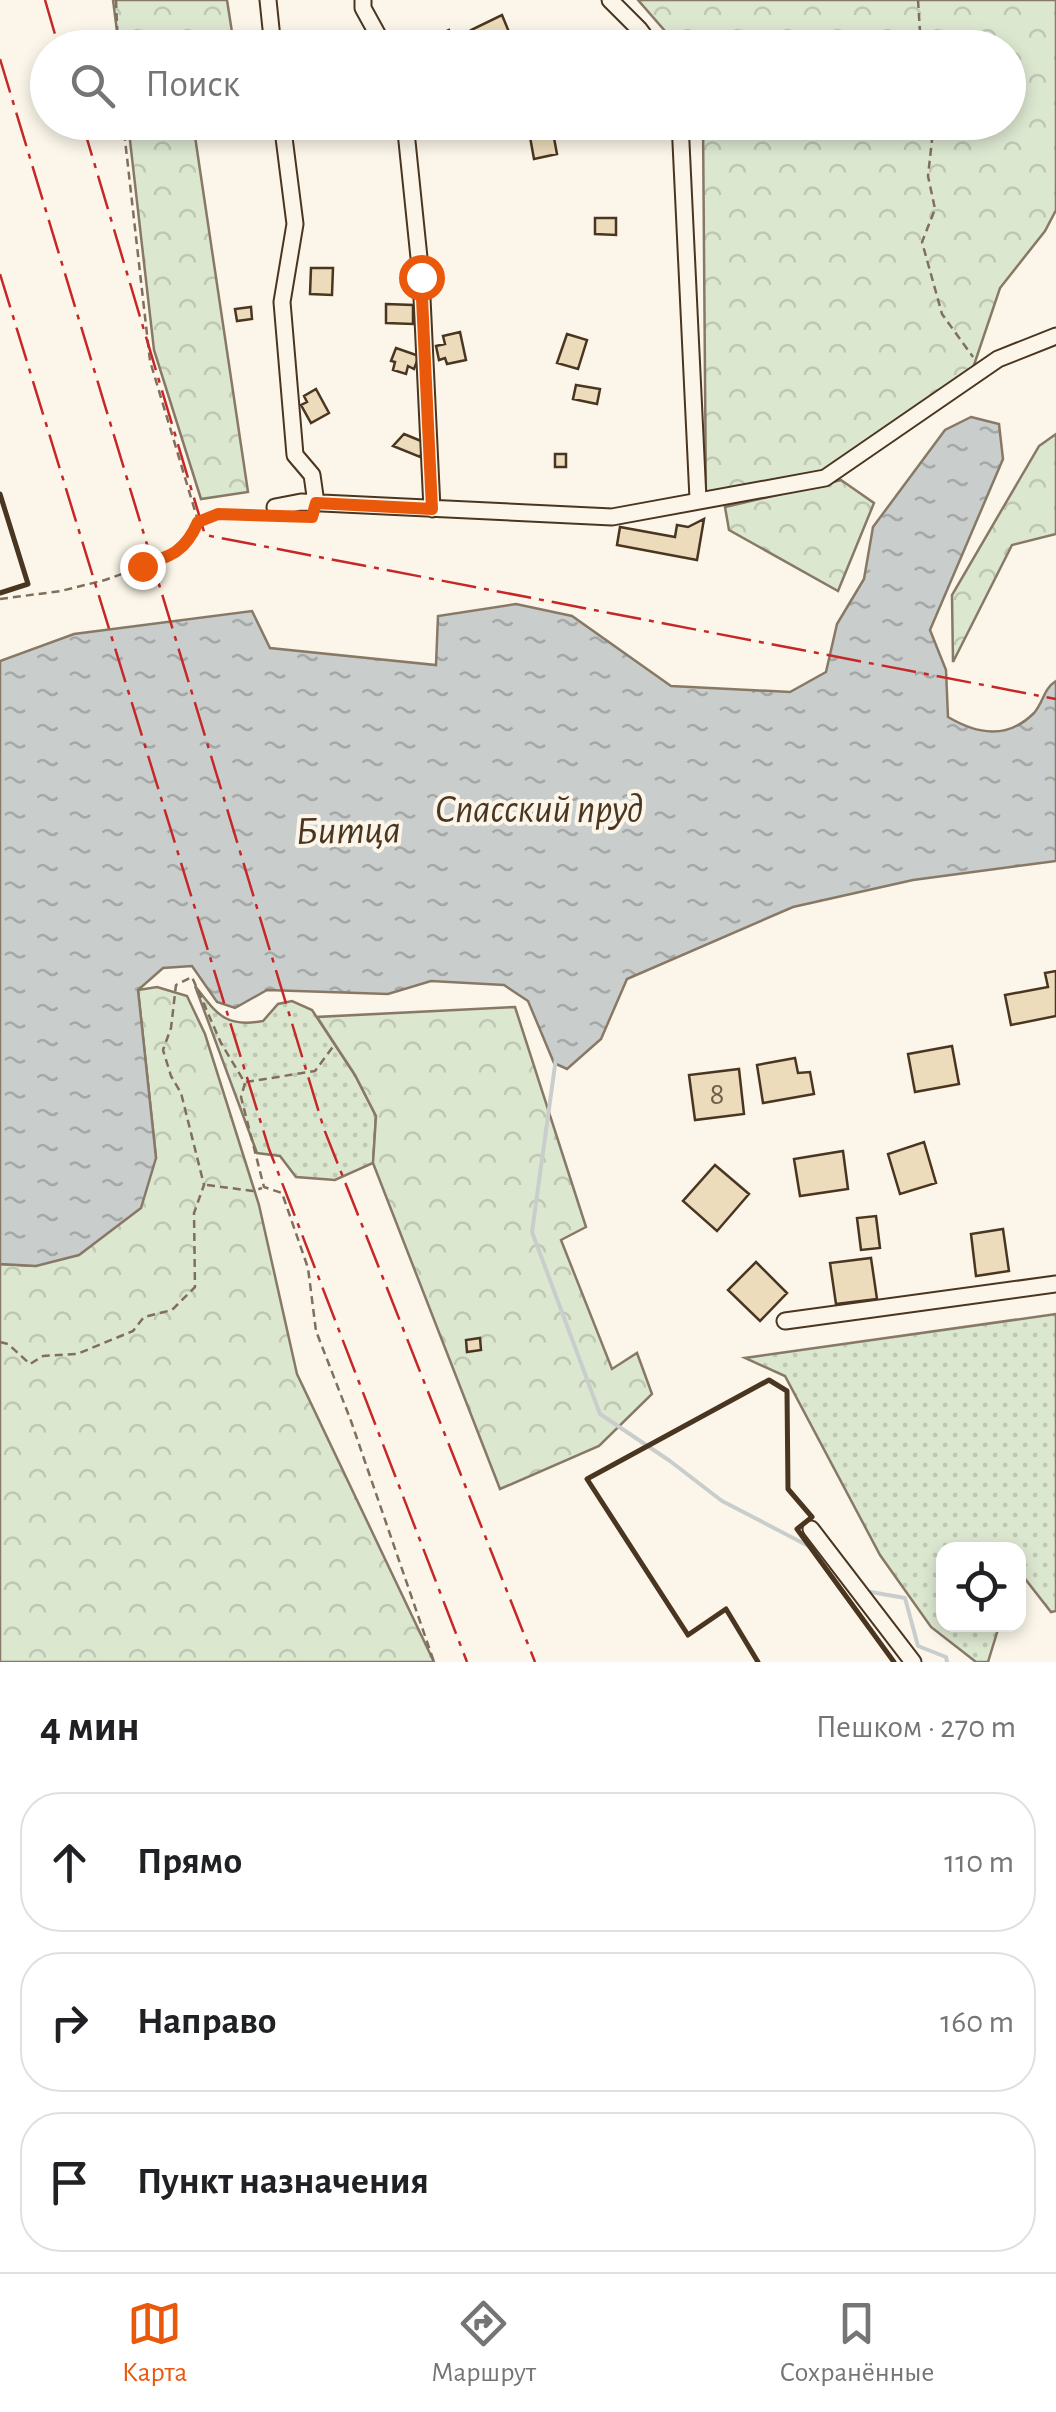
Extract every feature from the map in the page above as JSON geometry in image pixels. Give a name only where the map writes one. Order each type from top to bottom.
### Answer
[{"type":"street","points":[[268,0],[271,30]]},
{"type":"street","points":[[363,0],[375,30]]},
{"type":"street","points":[[610,0],[641,30]]},
{"type":"street","points":[[284,140],[295,224],[282,302],[295,455],[312,475],[316,503]]},
{"type":"street","points":[[407,140],[421,277],[432,509]]},
{"type":"street","points":[[681,140],[698,499]]},
{"type":"street","points":[[270,510],[316,503],[612,517],[825,478],[998,359],[1056,336]]},
{"type":"street","points":[[785,1322],[1056,1284]]},
{"type":"street","points":[[811,1529],[913,1662]]},
{"type":"path","points":[[116,0],[117,30]]},
{"type":"path","points":[[918,0],[920,30]]},
{"type":"path","points":[[0,600],[105,580],[174,555],[198,522],[150,361],[125,140]]},
{"type":"path","points":[[932,140],[928,176],[935,210],[922,242],[942,314],[982,371]]},
{"type":"path","points":[[198,522],[218,514],[270,510]]},
{"type":"path","points":[[0,1342],[8,1344],[30,1364],[43,1356],[77,1354],[133,1331],[144,1317],[172,1310],[196,1288],[194,1213],[204,1185],[181,1093],[170,1076],[163,1050],[171,1028],[176,985],[192,977],[221,1043],[244,1082],[241,1097],[264,1187]]},
{"type":"path","points":[[244,1082],[315,1071],[335,1044]]},
{"type":"path","points":[[204,1185],[253,1191],[264,1187],[282,1194],[308,1268],[316,1331],[358,1439],[434,1662]]},
{"type":"green space","points":[[113,0],[227,0],[232,30],[117,30]]},
{"type":"green space","points":[[638,0],[1056,0],[1056,210],[1045,231],[1000,288],[973,368],[817,479],[706,503],[703,140],[1026,140],[1026,30],[664,30]]},
{"type":"green space","points":[[130,140],[196,140],[248,492],[201,499],[154,350]]},
{"type":"green space","points":[[1056,434],[1056,534],[1012,545],[953,662],[952,595],[1039,446]]},
{"type":"green space","points":[[841,480],[874,503],[838,591],[729,530],[725,507]]},
{"type":"green space","points":[[195,986],[223,1017],[239,1022],[263,1021],[278,1004],[292,1001],[312,1010],[355,1075],[376,1116],[373,1163],[335,1180],[296,1177],[280,1156],[257,1153]]},
{"type":"green space","points":[[157,987],[187,996],[205,1034],[259,1205],[297,1374],[434,1662],[0,1662],[0,1264],[36,1266],[156,1158],[138,990]]},
{"type":"green space","points":[[515,1007],[586,1227],[561,1240],[612,1369],[637,1353],[652,1394],[599,1446],[500,1489],[373,1163],[376,1116],[317,1017]]},
{"type":"green space","points":[[1056,1314],[1056,1611],[1051,1612],[1026,1580],[1026,1542],[936,1542],[936,1631],[931,1627],[880,1555],[785,1376],[745,1358]]},
{"type":"green space","points":[[937,1632],[997,1632],[988,1662],[976,1662]]},
{"type":"water","name":"Спасский пруд","points":[[971,417],[999,424],[1003,459],[930,630],[946,670],[948,717],[970,727],[1003,731],[1024,722],[1056,681],[1056,861],[913,880],[793,907],[627,979],[601,1039],[567,1069],[554,1063],[528,1001],[504,985],[431,981],[388,994],[267,990],[235,1008],[217,1002],[192,966],[163,968],[138,990],[156,1158],[141,1208],[79,1255],[36,1266],[0,1264],[0,661],[74,634],[252,611],[270,648],[436,665],[438,616],[516,604],[572,616],[671,686],[790,692],[826,672],[837,624],[864,579],[873,527],[945,430]]},
{"type":"building","points":[[502,15],[508,30],[471,30]]},
{"type":"building","points":[[531,140],[554,140],[557,154],[534,159]]},
{"type":"building","points":[[595,218],[616,218],[616,235],[595,234]]},
{"type":"building","points":[[311,268],[333,268],[332,295],[310,294]]},
{"type":"building","points":[[386,304],[413,305],[413,324],[386,323]]},
{"type":"building","points":[[251,307],[252,319],[237,321],[235,309]]},
{"type":"building","points":[[460,332],[466,360],[447,364],[445,358],[439,360],[436,346],[445,344],[443,336]]},
{"type":"building","points":[[567,334],[587,340],[578,369],[557,363]]},
{"type":"building","points":[[396,348],[419,356],[414,369],[408,366],[406,374],[393,370],[395,362],[391,361]]},
{"type":"building","points":[[576,385],[600,389],[597,404],[573,399]]},
{"type":"building","points":[[316,389],[329,413],[311,423],[301,405],[307,402],[304,396]]},
{"type":"building","points":[[404,434],[426,443],[420,457],[393,446]]},
{"type":"building","points":[[555,454],[566,454],[566,467],[555,467]]},
{"type":"building","points":[[704,519],[697,560],[617,545],[620,527],[675,537],[677,525],[688,527]]},
{"type":"building","points":[[1056,971],[1056,1016],[1011,1025],[1005,995],[1048,987],[1045,973]]},
{"type":"building","points":[[952,1046],[959,1084],[915,1092],[908,1054]]},
{"type":"building","points":[[795,1058],[798,1073],[810,1072],[814,1094],[763,1103],[757,1065]]},
{"type":"building","points":[[739,1069],[744,1114],[695,1120],[689,1075]]},
{"type":"building","points":[[924,1142],[936,1183],[900,1194],[888,1154]]},
{"type":"building","points":[[843,1151],[848,1189],[800,1196],[794,1159]]},
{"type":"building","points":[[715,1165],[749,1194],[717,1231],[683,1201]]},
{"type":"building","points":[[876,1216],[880,1248],[861,1250],[857,1218]]},
{"type":"building","points":[[1003,1229],[1009,1271],[976,1276],[971,1234]]},
{"type":"building","points":[[871,1258],[877,1299],[836,1304],[830,1263]]},
{"type":"building","points":[[756,1262],[787,1293],[760,1321],[728,1290]]},
{"type":"building","points":[[480,1338],[481,1350],[467,1352],[466,1340]]},
{"type":"waterway","points":[[556,1058],[532,1232],[600,1414],[722,1501],[820,1552]]},
{"type":"waterway","points":[[865,1591],[905,1598],[918,1646],[946,1657],[947,1662]]},
{"type":"wall","points":[[0,494],[28,584],[0,593]]},
{"type":"wall","points":[[758,1662],[726,1609],[688,1635],[587,1479],[769,1380],[787,1391],[788,1489],[812,1517],[797,1529],[894,1662]]},
{"type":"power","points":[[45,0],[54,30]]},
{"type":"power","points":[[0,59],[324,1129],[535,1662]]},
{"type":"power","points":[[87,140],[205,535],[1056,699]]},
{"type":"power","points":[[0,274],[269,1149],[467,1662]]},
{"type":"route","points":[[142,566],[174,555],[198,522],[218,514],[312,517],[316,503],[432,509],[421,277]]},
{"type":"water label","name":"Битца","points":[[348,831]]}]
